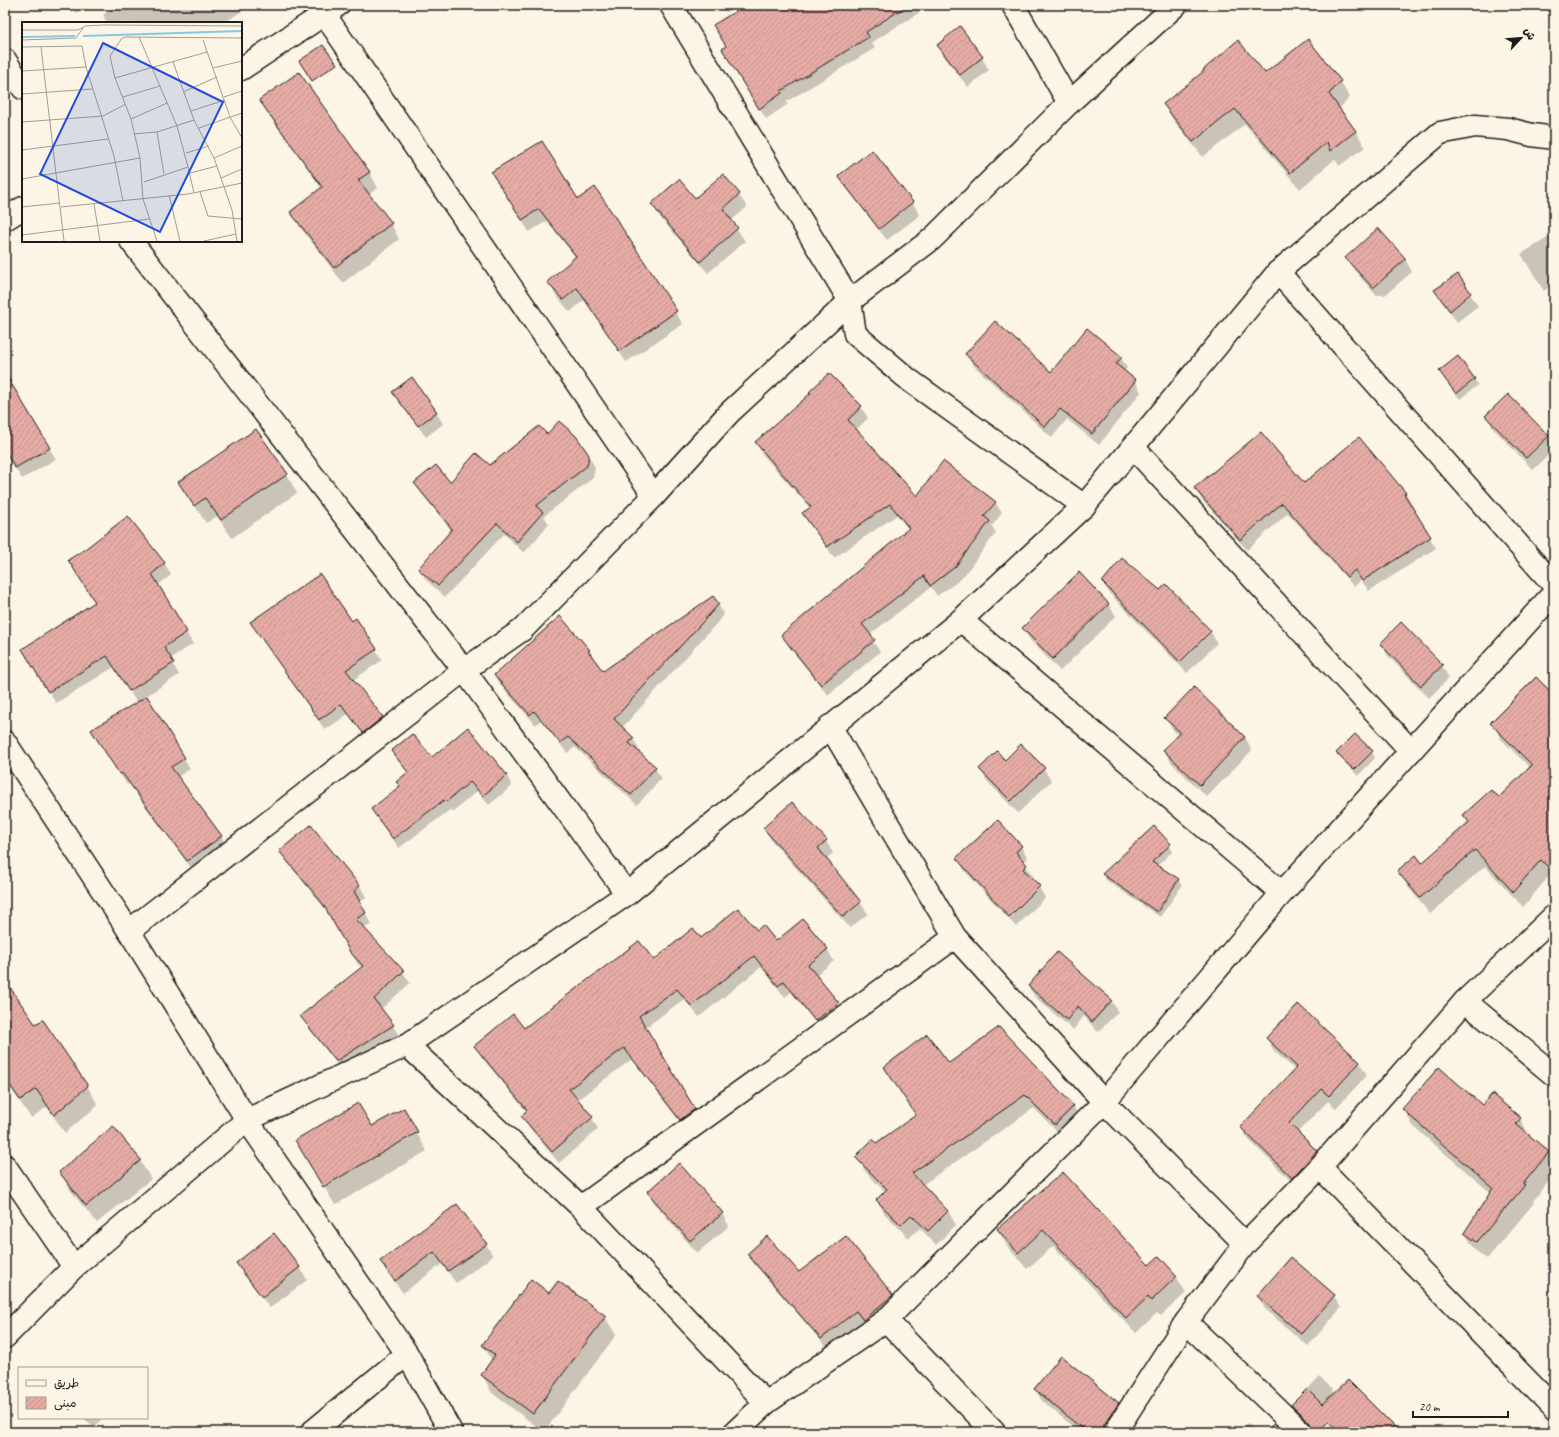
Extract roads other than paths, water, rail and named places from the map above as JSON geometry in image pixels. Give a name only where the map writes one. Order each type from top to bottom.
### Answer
[{"type":"street","points":[[671,5],[850,301],[855,334],[909,380],[1084,506]]},
{"type":"street","points":[[1013,5],[1069,103]]},
{"type":"street","points":[[129,931],[464,670],[522,630],[654,496],[729,413],[850,301],[932,239],[1069,103],[1176,5]]},
{"type":"street","points":[[242,68],[327,8],[654,496]]},
{"type":"street","points":[[5,60],[22,86]]},
{"type":"street","points":[[5,1337],[74,1267],[247,1120],[407,1045],[626,894],[961,620],[1084,506],[1278,272],[1440,133],[1475,126],[1508,129],[1532,135],[1554,138]]},
{"type":"street","points":[[5,219],[22,209]]},
{"type":"street","points":[[132,242],[464,670],[626,894]]},
{"type":"street","points":[[1278,272],[1554,585]]},
{"type":"street","points":[[1134,447],[1411,751]]},
{"type":"street","points":[[735,1432],[766,1403],[886,1320],[1104,1102],[1282,893],[1554,593]]},
{"type":"street","points":[[961,620],[1282,893]]},
{"type":"street","points":[[830,726],[955,937],[1104,1102],[1246,1244]]},
{"type":"street","points":[[5,742],[129,931],[247,1120],[407,1354],[451,1432]]},
{"type":"street","points":[[1115,1432],[1186,1322],[1246,1244],[1320,1167],[1465,1001],[1554,916]]},
{"type":"street","points":[[581,1207],[955,937]]},
{"type":"street","points":[[1465,1001],[1554,1075]]},
{"type":"street","points":[[407,1045],[581,1207],[766,1403]]},
{"type":"street","points":[[5,1166],[74,1267]]},
{"type":"street","points":[[1320,1167],[1554,1408]]},
{"type":"street","points":[[886,1320],[994,1432]]},
{"type":"street","points":[[1186,1322],[1301,1432]]},
{"type":"street","points":[[312,1432],[407,1354]]}]
